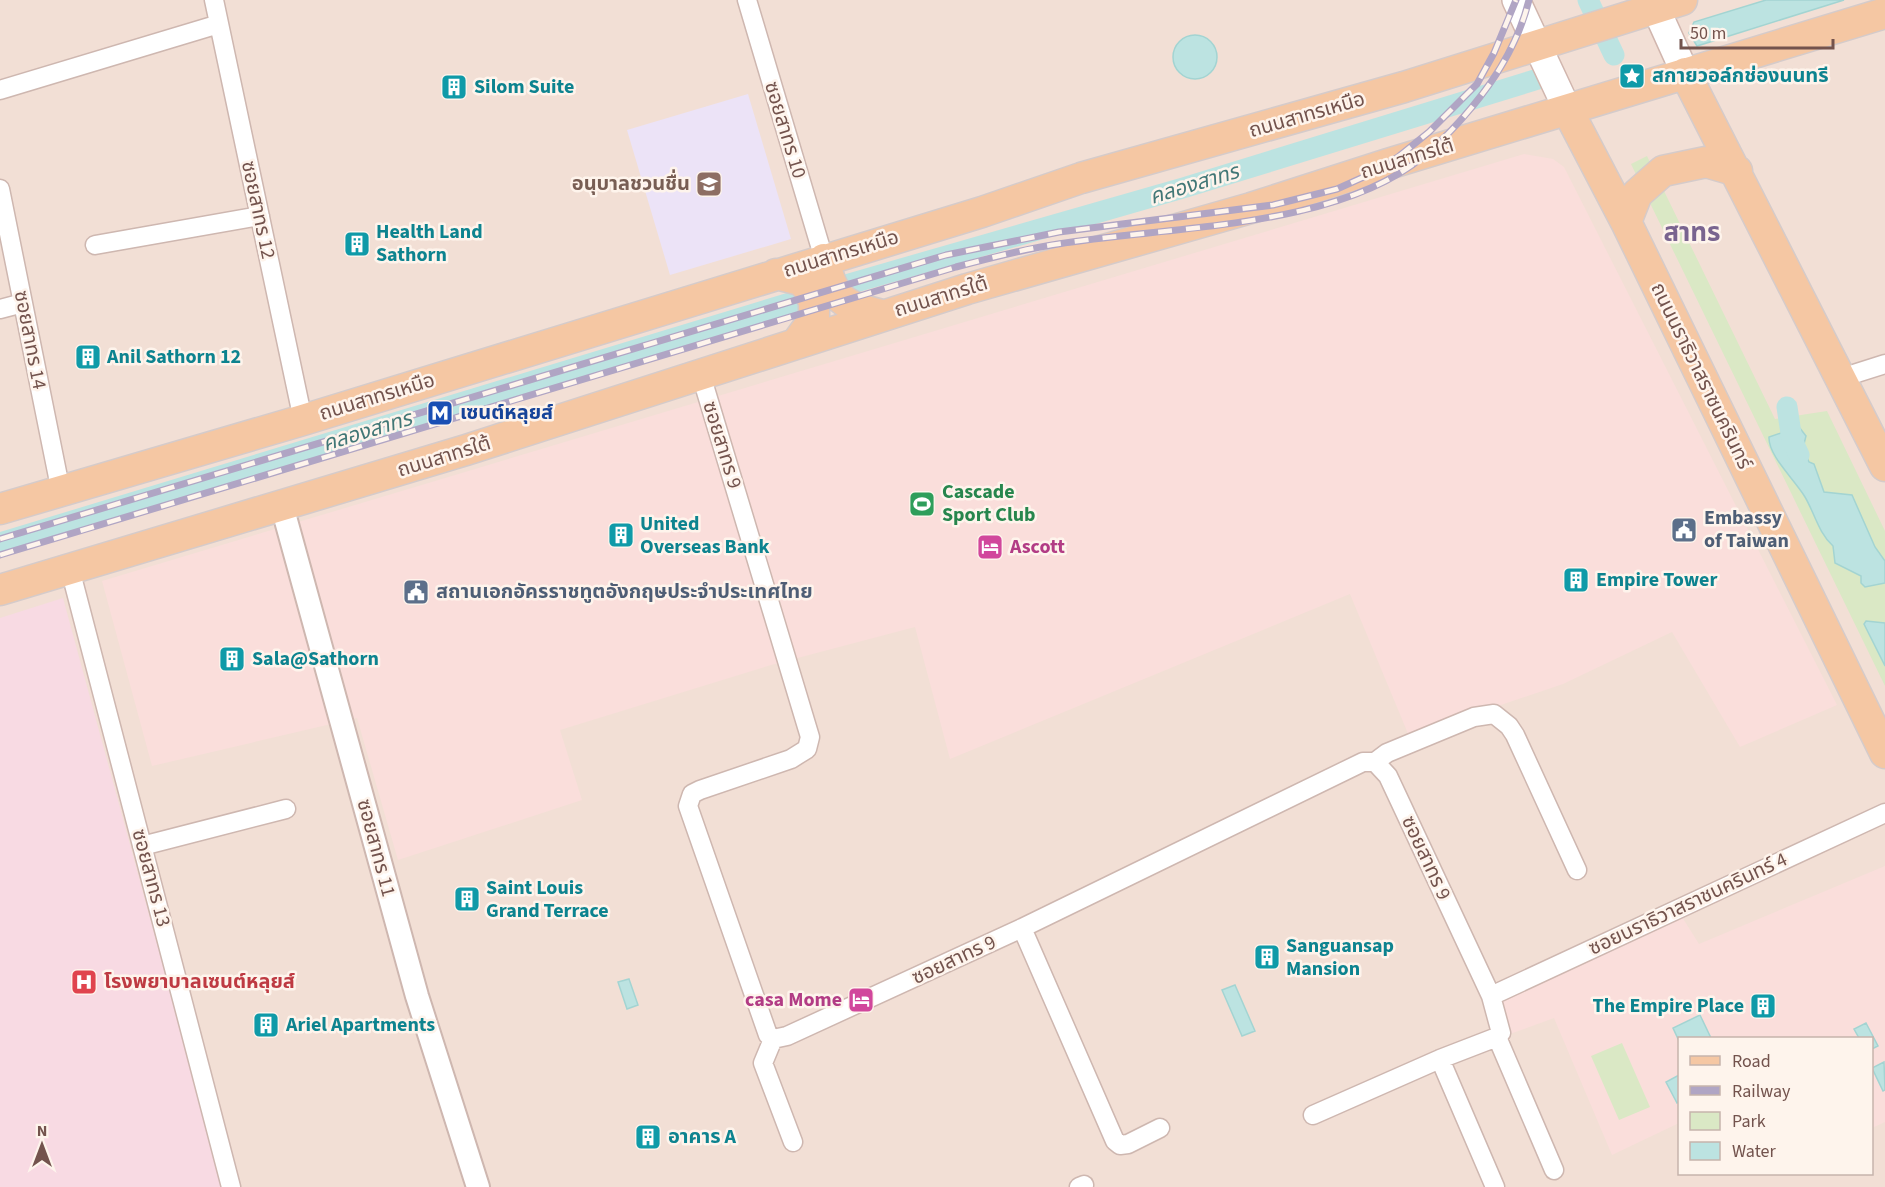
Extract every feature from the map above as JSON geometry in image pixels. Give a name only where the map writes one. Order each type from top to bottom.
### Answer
[{"type":"main road","name":"ถนนนราธิวาสราชนครินทร์","points":[[1516,0],[1568,111],[1626,222],[1885,753]]},
{"type":"main road","name":"ถนนสาทรเหนือ","points":[[0,509],[303,420],[1081,178],[1304,116],[1536,45],[1663,3]]},
{"type":"main road","points":[[1663,3],[1686,73],[1885,466]]},
{"type":"main road","name":"ถนนสาทรใต้","points":[[0,590],[282,506],[702,375],[882,315],[1251,208],[1885,13]]},
{"type":"main road","points":[[1626,222],[1637,194],[1663,171],[1706,162],[1737,171]]},
{"type":"main road","points":[[824,259],[833,286],[850,307],[882,315]]},
{"type":"main road","points":[[776,274],[800,280],[807,286],[814,302],[814,319],[796,344]]},
{"type":"street","name":"ซอยสาทร 12","points":[[214,0],[303,420]]},
{"type":"street","name":"ซอยสาทร 10","points":[[747,0],[824,259]]},
{"type":"street","points":[[0,90],[219,24]]},
{"type":"street","name":"ซอยสาทร 14","points":[[0,189],[61,492]]},
{"type":"street","points":[[95,245],[260,216]]},
{"type":"street","points":[[0,309],[23,303]]},
{"type":"street","points":[[1841,378],[1885,364]]},
{"type":"street","name":"ซอยสาทร 9","points":[[702,375],[810,737],[807,749],[791,759],[699,790],[692,794],[688,806],[764,1029],[773,1039],[787,1036],[1022,928],[1363,762],[1375,762],[1388,776],[1491,996],[1502,1029],[1497,1037]]},
{"type":"street","name":"ซอยสาทร 11","points":[[282,506],[416,991],[478,1187]]},
{"type":"street","name":"ซอยสาทร 13","points":[[70,569],[231,1187]]},
{"type":"street","points":[[1375,762],[1387,753],[1474,717],[1494,714],[1509,726],[1515,735],[1577,870]]},
{"type":"street","points":[[142,846],[286,809]]},
{"type":"street","name":"ซอยนราธิวาสราชนครินทร์ 4","points":[[1491,996],[1885,813]]},
{"type":"street","points":[[1022,928],[1115,1141],[1120,1145],[1128,1144],[1160,1128]]},
{"type":"street","points":[[1313,1115],[1440,1059],[1497,1037],[1554,1170]]},
{"type":"street","points":[[773,1039],[763,1063],[793,1142]]},
{"type":"street","points":[[1440,1059],[1495,1187]]},
{"type":"shaded area","points":[[0,0],[1885,0],[1885,1187],[0,1187]]},
{"type":"shaded area","name":"อนุบาลชวนชื่น","points":[[748,94],[791,239],[670,275],[627,130]]},
{"type":"shaded area","points":[[1524,154],[1553,159],[1564,167],[1837,705],[1740,747],[1672,632],[1563,684],[1409,736],[1350,594],[950,759],[915,627],[771,665],[560,730],[582,800],[398,860],[357,718],[152,766],[102,581]]},
{"type":"shaded area","name":"โรงพยาบาลเซนต์หลุยส์","points":[[63,598],[223,1187],[0,1187],[0,618]]},
{"type":"shaded area","points":[[1885,866],[1885,1122],[1873,1128],[1873,1037],[1678,1037],[1678,1123],[1612,1155],[1554,1018],[1510,1034],[1497,998],[1682,917],[1699,944]]},
{"type":"green space","points":[[1647,156],[1775,419],[1827,411],[1885,531],[1885,686],[1631,164]]},
{"type":"green space","points":[[1622,1043],[1650,1107],[1619,1120],[1591,1056]]},
{"type":"water","points":[[1766,0],[1844,0],[1697,46],[1689,33],[1694,22]]},
{"type":"water","points":[[1195,35],[1203,36],[1211,41],[1216,49],[1216,65],[1211,73],[1203,78],[1195,79],[1187,78],[1179,73],[1174,65],[1173,57],[1174,49],[1179,41],[1187,36]]},
{"type":"water","points":[[1799,427],[1806,436],[1803,448],[1809,462],[1814,464],[1824,492],[1852,495],[1875,547],[1885,561],[1885,583],[1865,587],[1861,583],[1861,576],[1835,563],[1833,546],[1820,529],[1805,497],[1773,452],[1769,437]]},
{"type":"water","points":[[1866,621],[1885,623],[1885,666],[1864,624]]},
{"type":"water","points":[[629,979],[638,1005],[627,1009],[618,982]]},
{"type":"water","points":[[1235,985],[1255,1031],[1242,1036],[1222,990]]},
{"type":"water","points":[[1700,1015],[1711,1037],[1678,1037],[1678,1039],[1673,1028]]},
{"type":"water","points":[[1866,1023],[1878,1046],[1873,1048],[1873,1037],[1858,1037],[1854,1029]]},
{"type":"water","points":[[1884,1062],[1885,1090],[1883,1091],[1873,1070],[1873,1068]]},
{"type":"water","points":[[1678,1076],[1678,1102],[1677,1103],[1666,1082]]},
{"type":"waterway","points":[[1588,0],[1614,55]]},
{"type":"waterway","name":"คลองสาทร","points":[[849,284],[1183,188],[1538,79]]},
{"type":"waterway","name":"คลองสาทร","points":[[0,543],[803,299]]},
{"type":"waterway","points":[[1787,407],[1792,440],[1799,455]]},
{"type":"railway","points":[[0,539],[946,255],[1059,232],[1273,205],[1337,189],[1368,175],[1398,157],[1429,132],[1477,84],[1494,53],[1516,0]]},
{"type":"railway","points":[[0,555],[956,267],[1058,244],[1250,221],[1299,211],[1345,198],[1388,180],[1424,156],[1455,126],[1482,95],[1499,70],[1520,29],[1529,0]]},
{"type":"place","name":"สกายวอล์กช่องนนทรี","points":[[1632,76]]},
{"type":"place","name":"Silom Suite","points":[[454,87]]},
{"type":"place","name":"อนุบาลชวนชื่น","points":[[709,184]]},
{"type":"place","name":"Health Land Sathorn","points":[[357,244]]},
{"type":"place","name":"Anil Sathorn 12","points":[[88,357]]},
{"type":"place","name":"เซนต์หลุยส์","points":[[440,413]]},
{"type":"place","name":"Cascade Sport Club","points":[[922,504]]},
{"type":"place","name":"Embassy of Taiwan","points":[[1684,530]]},
{"type":"place","name":"United Overseas Bank","points":[[621,535]]},
{"type":"place","name":"Ascott","points":[[990,547]]},
{"type":"place","name":"Empire Tower","points":[[1576,580]]},
{"type":"place","name":"สถานเอกอัครราชทูตอังกฤษประจำประเทศไทย","points":[[416,592]]},
{"type":"place","name":"Sala@Sathorn","points":[[232,659]]},
{"type":"place","name":"Saint Louis Grand Terrace","points":[[467,899]]},
{"type":"place","name":"Sanguansap Mansion","points":[[1267,957]]},
{"type":"place","name":"โรงพยาบาลเซนต์หลุยส์","points":[[84,982]]},
{"type":"place","name":"casa Mome","points":[[861,1000]]},
{"type":"place","name":"The Empire Place","points":[[1763,1006]]},
{"type":"place","name":"Ariel Apartments","points":[[266,1025]]},
{"type":"place","name":"อาคาร A","points":[[648,1137]]},
{"type":"district","name":"สาทร","points":[[1692,232]]}]
